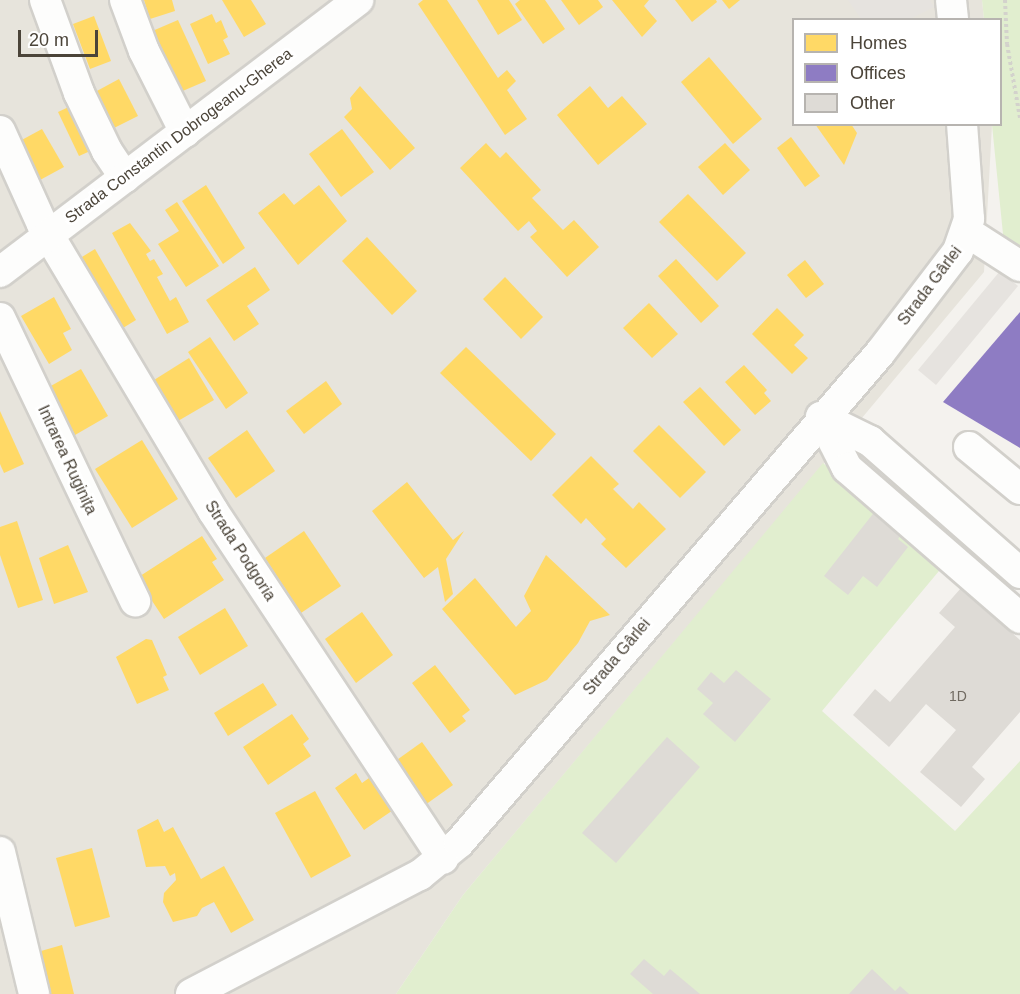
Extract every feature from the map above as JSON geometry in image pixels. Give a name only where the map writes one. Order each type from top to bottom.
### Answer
[{"type":"street","points":[[45,0],[79,93],[107,151],[125,178]]},
{"type":"street","points":[[125,0],[144,51],[185,132]]},
{"type":"street","points":[[951,0],[953,18]]},
{"type":"street","name":"Strada Constantin Dobrogeanu-Gherea","points":[[0,273],[352,2]]},
{"type":"street","name":"Strada Gârlei","points":[[191,994],[442,859],[821,417],[880,353],[958,251],[967,232],[962,126]]},
{"type":"street","name":"Strada Podgoria","points":[[0,131],[49,236],[213,511],[442,859]]},
{"type":"street","name":"Strada Gârlei","points":[[967,232],[1020,266]]},
{"type":"street","name":"Intrarea Ruginița","points":[[0,318],[135,601]]},
{"type":"street","points":[[821,417],[870,441],[1020,573]]},
{"type":"street","points":[[821,417],[847,468],[1020,618]]},
{"type":"street","points":[[969,447],[1020,489]]},
{"type":"street","points":[[962,568],[986,543]]},
{"type":"street","points":[[0,852],[34,994]]},
{"type":"path","points":[[1005,0],[1007,44],[1020,118]]},
{"type":"shaded area","points":[[0,0],[982,0],[984,18],[792,18],[792,126],[992,126],[984,272],[463,895],[396,994],[0,994]]},
{"type":"shaded area","points":[[848,0],[930,0],[934,7],[912,18],[860,18]]},
{"type":"shaded area","points":[[1000,271],[1018,286],[936,385],[918,370]]},
{"type":"green space","points":[[982,0],[1020,0],[1020,266],[1004,244],[992,126],[1002,126],[1002,18],[984,18]]},
{"type":"green space","points":[[823,463],[944,565],[822,711],[955,831],[1020,761],[1020,994],[396,994],[463,895]]},
{"type":"building: Homes","points":[[144,0],[172,0],[175,11],[150,19]]},
{"type":"building: Homes","points":[[222,0],[251,0],[266,24],[244,37]]},
{"type":"building: Homes","points":[[423,0],[447,0],[498,78],[507,70],[516,81],[507,90],[527,119],[505,135],[418,4]]},
{"type":"building: Homes","points":[[477,0],[509,0],[522,20],[498,35]]},
{"type":"building: Homes","points":[[520,0],[545,0],[565,29],[543,44],[515,4]]},
{"type":"building: Homes","points":[[561,0],[598,0],[603,7],[579,25]]},
{"type":"building: Homes","points":[[612,0],[649,0],[644,6],[657,21],[642,37]]},
{"type":"building: Homes","points":[[675,0],[716,0],[717,2],[692,22]]},
{"type":"building: Homes","points":[[722,0],[740,0],[729,9]]},
{"type":"building: Homes","points":[[212,14],[216,23],[221,20],[228,37],[223,40],[230,54],[208,64],[190,24]]},
{"type":"building: Homes","points":[[94,16],[111,61],[90,69],[73,24]]},
{"type":"building: Homes","points":[[178,20],[206,81],[178,93],[150,32]]},
{"type":"building: Homes","points":[[709,57],[762,119],[733,144],[681,82]]},
{"type":"building: Homes","points":[[119,79],[138,116],[114,128],[95,92]]},
{"type":"building: Homes","points":[[360,86],[415,148],[390,170],[344,117],[352,109],[350,98]]},
{"type":"building: Homes","points":[[590,86],[608,108],[622,96],[647,124],[598,165],[557,115]]},
{"type":"building: Homes","points":[[75,104],[97,148],[79,156],[58,112]]},
{"type":"building: Homes","points":[[816,126],[852,126],[857,133],[844,165]]},
{"type":"building: Homes","points":[[42,129],[64,167],[40,180],[18,142]]},
{"type":"building: Homes","points":[[342,129],[374,172],[341,197],[309,154]]},
{"type":"building: Homes","points":[[791,137],[820,176],[805,187],[777,148]]},
{"type":"building: Homes","points":[[486,143],[500,158],[506,152],[541,190],[532,198],[563,230],[574,220],[599,247],[567,277],[530,237],[537,231],[529,221],[518,231],[460,168]]},
{"type":"building: Homes","points":[[725,143],[750,170],[723,195],[698,167]]},
{"type":"building: Homes","points":[[206,185],[245,248],[223,264],[182,201]]},
{"type":"building: Homes","points":[[319,185],[347,221],[298,265],[258,213],[284,193],[294,205]]},
{"type":"building: Homes","points":[[688,194],[746,253],[717,281],[659,222]]},
{"type":"building: Homes","points":[[177,202],[219,266],[186,287],[158,244],[179,231],[165,210]]},
{"type":"building: Homes","points":[[130,223],[151,251],[146,254],[150,261],[154,259],[163,274],[157,277],[170,301],[176,297],[189,322],[167,334],[112,233]]},
{"type":"building: Homes","points":[[367,237],[417,291],[392,315],[342,261]]},
{"type":"building: Homes","points":[[95,249],[136,320],[118,331],[77,260]]},
{"type":"building: Homes","points":[[676,259],[719,306],[701,323],[658,276]]},
{"type":"building: Homes","points":[[805,260],[824,284],[806,298],[787,275]]},
{"type":"building: Homes","points":[[255,267],[270,290],[247,306],[259,324],[234,341],[206,300]]},
{"type":"building: Homes","points":[[505,277],[543,317],[521,339],[483,299]]},
{"type":"building: Homes","points":[[54,297],[71,329],[63,333],[72,350],[49,364],[21,316]]},
{"type":"building: Homes","points":[[649,303],[678,334],[652,358],[623,328]]},
{"type":"building: Homes","points":[[777,308],[804,335],[794,345],[808,358],[792,374],[752,334]]},
{"type":"building: Homes","points":[[210,337],[248,393],[226,409],[188,352]]},
{"type":"building: Homes","points":[[466,347],[556,434],[531,461],[440,373]]},
{"type":"building: Homes","points":[[189,358],[214,400],[178,421],[154,380]]},
{"type":"building: Homes","points":[[744,365],[767,390],[764,393],[771,401],[755,415],[725,382]]},
{"type":"building: Homes","points":[[81,369],[108,416],[75,435],[49,387]]},
{"type":"building: Homes","points":[[326,381],[342,404],[304,434],[286,411]]},
{"type":"building: Homes","points":[[700,387],[741,430],[724,446],[683,402]]},
{"type":"building: Homes","points":[[0,411],[24,464],[4,473],[0,464]]},
{"type":"building: Homes","points":[[659,425],[706,472],[680,498],[633,451]]},
{"type":"building: Homes","points":[[247,430],[275,471],[236,498],[208,458]]},
{"type":"building: Homes","points":[[142,440],[178,499],[132,528],[95,469]]},
{"type":"building: Homes","points":[[591,456],[619,484],[613,489],[633,509],[639,502],[666,529],[626,568],[601,544],[606,539],[586,518],[581,524],[552,495]]},
{"type":"building: Homes","points":[[407,482],[453,540],[464,531],[446,559],[453,594],[445,602],[438,567],[424,578],[372,511]]},
{"type":"building: Homes","points":[[17,521],[43,600],[18,608],[0,555],[0,527]]},
{"type":"building: Homes","points":[[304,531],[341,586],[301,613],[265,558]]},
{"type":"building: Homes","points":[[202,536],[217,559],[212,562],[224,580],[164,619],[137,578]]},
{"type":"building: Homes","points":[[68,545],[88,592],[54,604],[39,558]]},
{"type":"building: Homes","points":[[546,555],[610,615],[590,621],[578,643],[547,680],[515,695],[442,609],[475,578],[516,627],[531,611],[524,596]]},
{"type":"building: Homes","points":[[225,608],[248,646],[200,675],[178,637]]},
{"type":"building: Homes","points":[[362,612],[393,655],[356,683],[325,639]]},
{"type":"building: Homes","points":[[146,639],[152,640],[167,675],[163,677],[169,690],[137,704],[116,657]]},
{"type":"building: Homes","points":[[435,665],[470,710],[462,716],[466,721],[450,733],[412,683]]},
{"type":"building: Homes","points":[[263,683],[277,705],[228,736],[214,713]]},
{"type":"building: Homes","points":[[292,714],[309,739],[303,744],[311,756],[268,785],[243,747]]},
{"type":"building: Homes","points":[[422,742],[453,785],[425,805],[394,762]]},
{"type":"building: Homes","points":[[356,773],[362,783],[376,773],[399,806],[364,830],[335,788]]},
{"type":"building: Homes","points":[[315,791],[351,856],[311,878],[275,813]]},
{"type":"building: Homes","points":[[158,819],[164,832],[173,827],[201,879],[224,866],[254,920],[231,933],[214,902],[202,908],[197,916],[173,922],[163,902],[164,893],[176,880],[175,873],[170,876],[165,866],[146,867],[137,830]]},
{"type":"building: Homes","points":[[92,848],[110,917],[75,927],[56,858]]},
{"type":"building: Homes","points":[[62,945],[74,994],[44,994],[34,953]]},
{"type":"building: Offices","points":[[1020,312],[1020,448],[943,402]]},
{"type":"building: Other","points":[[876,510],[903,532],[898,539],[908,547],[877,587],[863,576],[848,595],[824,576]]},
{"type":"building: Other","points":[[961,588],[1020,640],[1020,712],[972,767],[985,779],[961,807],[920,772],[956,730],[926,704],[889,747],[853,715],[875,689],[890,702],[955,627],[939,613]]},
{"type":"building: Other","points":[[736,670],[771,699],[735,742],[703,714],[713,703],[697,689],[711,672],[724,683]]},
{"type":"building: Other","points":[[667,737],[700,767],[616,863],[582,833]]},
{"type":"building: Other","points":[[644,959],[664,976],[670,969],[700,994],[653,994],[630,974]]},
{"type":"building: Other","points":[[872,969],[895,991],[900,986],[909,994],[849,994]]}]
